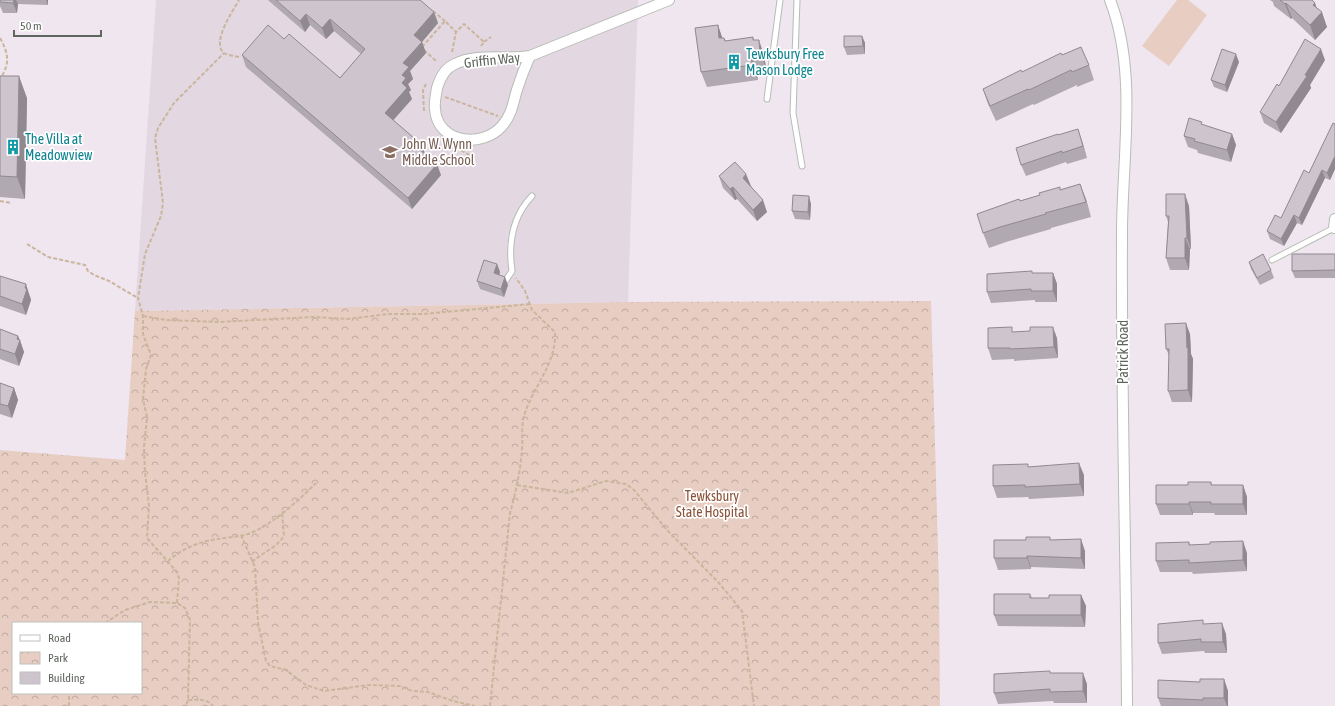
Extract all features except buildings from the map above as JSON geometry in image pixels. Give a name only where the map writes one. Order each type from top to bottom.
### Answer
[{"type":"street","name":"Griffin Way","points":[[530,56],[518,85],[514,106],[502,126],[488,137],[470,141],[451,136],[441,125],[435,110],[436,94],[443,73],[454,64],[471,60],[520,58],[530,56],[669,0]]},
{"type":"street","name":"Patrick Road","points":[[1110,0],[1124,51],[1126,87],[1122,232],[1127,706]]},
{"type":"lane","points":[[767,99],[780,0]]},
{"type":"lane","points":[[797,0],[793,113],[802,166]]},
{"type":"lane","points":[[506,280],[512,271],[510,256],[513,225],[523,206],[532,196]]},
{"type":"lane","points":[[1272,260],[1334,223]]},
{"type":"path","points":[[239,0],[220,37],[220,47],[224,53],[239,58]]},
{"type":"path","points":[[430,8],[456,32]]},
{"type":"path","points":[[437,62],[421,48],[445,21]]},
{"type":"path","points":[[484,42],[491,36]]},
{"type":"path","points":[[0,38],[6,50],[8,62],[0,79]]},
{"type":"path","points":[[177,603],[179,578],[168,561],[147,538],[149,506],[144,447],[147,417],[143,399],[146,369],[151,355],[143,334],[143,316],[138,298],[145,254],[161,216],[163,203],[161,181],[157,163],[156,133],[169,110],[183,92],[224,53]]},
{"type":"path","points":[[423,90],[506,120]]},
{"type":"path","points":[[0,201],[12,203]]},
{"type":"path","points":[[27,244],[48,257],[85,265],[88,271],[94,275],[109,281],[138,298]]},
{"type":"path","points":[[490,706],[510,513],[518,485],[522,445],[521,431],[524,415],[542,378],[555,340],[555,332],[532,310],[525,291],[512,271]]},
{"type":"path","points":[[143,316],[166,320],[219,322],[313,317],[347,319],[389,314],[424,314],[530,304]]},
{"type":"path","points":[[518,485],[568,493],[606,481],[626,484],[634,490],[667,530],[719,583],[742,611],[754,706]]},
{"type":"path","points":[[168,561],[173,556],[201,542],[248,534],[271,522],[282,511],[296,502],[316,483]]},
{"type":"path","points":[[252,562],[261,554],[279,543],[284,536],[282,511]]},
{"type":"path","points":[[241,535],[257,578],[258,623],[266,660],[270,666],[286,670],[306,685],[324,691],[370,685],[400,686],[412,691],[421,691],[475,706]]},
{"type":"path","points":[[107,622],[125,610],[150,602],[177,603],[185,608],[190,620],[188,700],[186,706]]},
{"type":"path","points":[[68,706],[69,694]]},
{"type":"path","points":[[188,700],[204,700],[213,706]]},
{"type":"shaded area","name":"John W. Wynn Middle School","points":[[156,0],[638,0],[628,302],[135,311]]},
{"type":"green space","points":[[1177,0],[1188,0],[1207,15],[1169,66],[1142,46]]},
{"type":"green space","name":"Tewksbury State Hospital","points":[[931,301],[939,587],[940,706],[0,706],[0,450],[125,460],[135,311],[628,302]]},
{"type":"place","name":"Tewksbury Free Mason Lodge","points":[[734,62]]},
{"type":"place","name":"The Villa at Meadowview","points":[[13,147]]},
{"type":"place","name":"John W. Wynn Middle School","points":[[390,152]]}]
